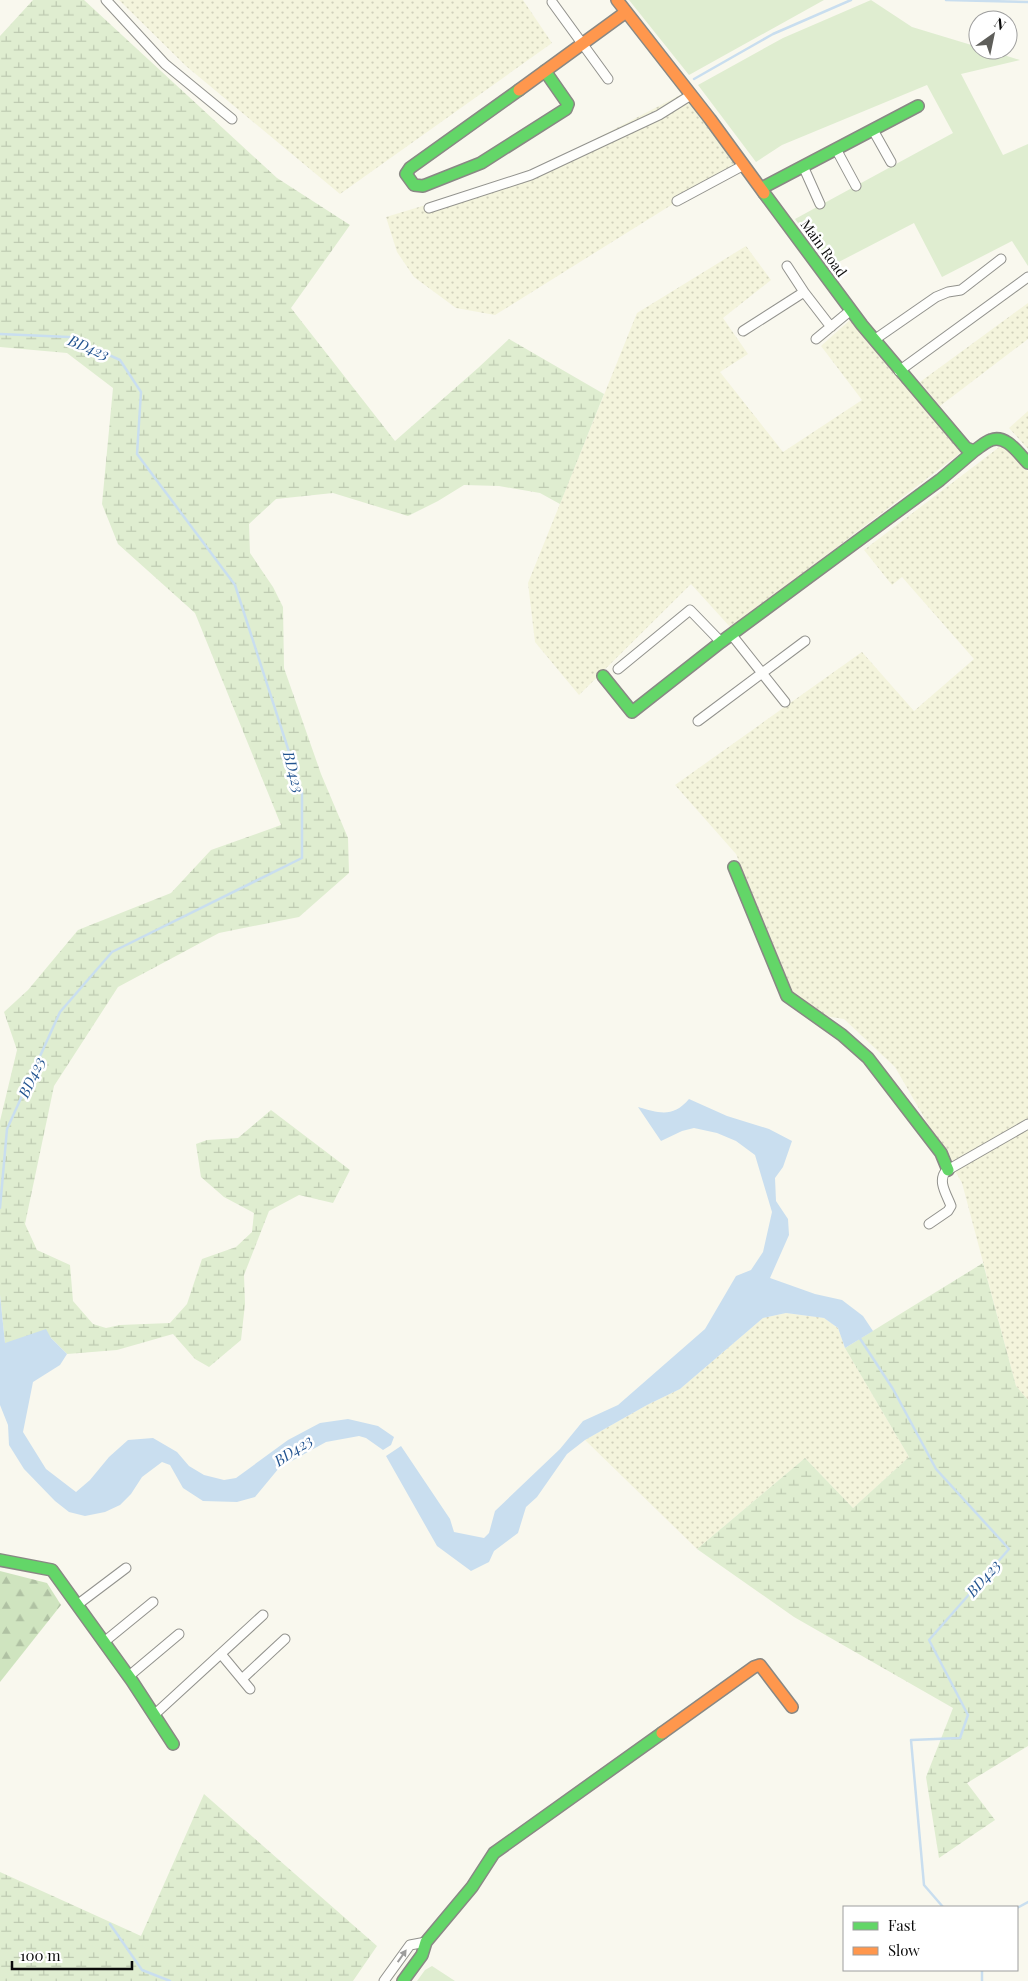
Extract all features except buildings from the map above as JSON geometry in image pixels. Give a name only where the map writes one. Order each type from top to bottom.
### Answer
[{"type":"street","points":[[106,0],[165,64],[232,119]]},
{"type":"street","name":"Main Road","points":[[617,0],[744,164],[874,340],[966,448],[974,452]]},
{"type":"street","points":[[552,2],[608,80]]},
{"type":"street","points":[[545,71],[566,100],[568,104],[566,110],[481,163],[423,186],[418,187],[414,185],[406,174],[410,168],[626,12]]},
{"type":"street","points":[[428,208],[531,175],[659,115],[691,95]]},
{"type":"street","points":[[762,188],[918,106]]},
{"type":"street","points":[[873,130],[891,162]]},
{"type":"street","points":[[836,149],[856,186]]},
{"type":"street","points":[[676,201],[744,164]]},
{"type":"street","points":[[803,166],[820,204]]},
{"type":"street","points":[[874,340],[936,297],[960,290],[1001,259]]},
{"type":"street","points":[[787,266],[831,327]]},
{"type":"street","points":[[899,371],[1028,277]]},
{"type":"street","points":[[743,331],[804,292]]},
{"type":"street","points":[[816,339],[851,310]]},
{"type":"street","points":[[603,676],[632,712],[731,634],[940,480],[990,440],[997,438],[1008,442],[1028,463]]},
{"type":"street","points":[[618,669],[690,610],[721,642]]},
{"type":"street","points":[[731,634],[785,702]]},
{"type":"street","points":[[698,721],[805,641]]},
{"type":"street","points":[[734,867],[787,996],[842,1035],[868,1058],[941,1153],[948,1170]]},
{"type":"street","points":[[929,1224],[948,1211],[951,1206],[941,1180],[942,1176],[948,1170],[1028,1124]]},
{"type":"street","points":[[0,1560],[52,1570],[128,1676],[173,1744]]},
{"type":"street","points":[[77,1605],[126,1568]]},
{"type":"street","points":[[104,1642],[153,1602]]},
{"type":"street","points":[[154,1715],[263,1614]]},
{"type":"street","points":[[128,1676],[178,1634]]},
{"type":"street","points":[[242,1678],[285,1639]]},
{"type":"street","points":[[221,1654],[250,1689]]},
{"type":"street","points":[[403,1981],[422,1955],[426,1942],[472,1887],[494,1853],[755,1666],[760,1665],[792,1707]]},
{"type":"street","points":[[384,1981],[410,1945],[426,1942]]},
{"type":"green space","points":[[33,0],[84,0],[277,178],[350,225],[291,308],[395,441],[509,339],[604,394],[560,504],[540,493],[499,486],[464,485],[408,516],[333,493],[276,499],[249,524],[250,553],[273,587],[283,607],[284,668],[321,774],[348,838],[349,873],[299,917],[219,933],[118,987],[54,1086],[25,1224],[37,1250],[70,1265],[73,1301],[93,1324],[106,1328],[120,1325],[170,1323],[187,1304],[202,1259],[236,1247],[252,1232],[254,1213],[224,1197],[201,1177],[196,1144],[207,1140],[238,1138],[271,1110],[350,1170],[333,1203],[299,1195],[269,1211],[244,1275],[245,1304],[241,1340],[209,1367],[195,1359],[173,1334],[117,1350],[67,1354],[51,1338],[5,1343],[0,1295],[0,1121],[17,1050],[4,1012],[28,990],[78,930],[171,893],[211,850],[281,825],[195,613],[118,544],[102,504],[113,388],[67,353],[0,347],[0,36]]},
{"type":"green space","points":[[119,0],[523,0],[552,43],[340,194],[186,66]]},
{"type":"green space","points":[[629,0],[824,0],[689,75]]},
{"type":"green space","points":[[871,0],[912,27],[968,44],[968,60],[1020,60],[961,74],[1003,155],[1028,144],[1028,266],[1012,241],[942,277],[914,223],[831,266],[795,219],[953,133],[927,85],[782,145],[756,162],[698,85],[783,38]]},
{"type":"green space","points":[[684,93],[737,164],[495,315],[456,308],[414,277],[397,252],[386,217],[528,174]]},
{"type":"green space","points":[[746,246],[771,280],[723,318],[748,354],[720,372],[783,452],[862,400],[821,346],[850,320],[963,451],[731,628],[691,584],[579,695],[535,642],[528,583],[637,313]]},
{"type":"green space","points":[[1028,303],[1028,339],[940,406],[920,382]]},
{"type":"green space","points":[[1028,411],[1028,449],[1009,428]]},
{"type":"green space","points":[[1002,445],[1028,471],[1028,1400],[1016,1386],[962,1183],[895,1067],[844,1019],[825,1016],[794,995],[736,854],[675,785],[862,652],[914,711],[974,659],[902,577],[892,585],[864,550]]},
{"type":"green space","points":[[983,1263],[1016,1386],[1028,1400],[1028,1746],[967,1783],[995,1820],[939,1858],[926,1777],[953,1708],[794,1617],[697,1549],[805,1458],[853,1508],[909,1457],[845,1348]]},
{"type":"green space","points":[[786,1313],[824,1318],[838,1328],[845,1348],[909,1457],[853,1508],[805,1458],[697,1549],[585,1440],[647,1405],[680,1389],[763,1318]]},
{"type":"green space","points":[[0,1571],[47,1583],[61,1605],[0,1682]]},
{"type":"green space","points":[[204,1794],[377,1946],[353,1981],[0,1981],[0,1872],[141,1936]]},
{"type":"green space","points":[[432,1966],[455,1981],[417,1981],[425,1970]]},
{"type":"water","points":[[689,1099],[727,1116],[769,1129],[792,1141],[783,1167],[775,1178],[776,1201],[788,1219],[789,1235],[770,1278],[815,1294],[842,1300],[863,1316],[873,1331],[845,1348],[838,1328],[824,1318],[786,1313],[763,1318],[680,1389],[647,1405],[585,1440],[567,1454],[537,1497],[526,1507],[518,1533],[494,1551],[489,1562],[471,1571],[437,1546],[386,1456],[401,1446],[450,1519],[454,1532],[484,1538],[489,1533],[495,1511],[560,1449],[583,1421],[618,1405],[705,1329],[736,1276],[751,1270],[763,1252],[772,1212],[755,1155],[736,1141],[717,1133],[694,1128],[682,1131],[661,1141],[638,1107],[665,1112],[677,1109]]},
{"type":"water","points":[[0,1295],[5,1343],[46,1329],[51,1338],[67,1354],[60,1365],[33,1382],[23,1432],[46,1469],[76,1492],[128,1440],[153,1438],[177,1452],[189,1466],[204,1475],[224,1480],[236,1478],[288,1440],[320,1423],[348,1419],[378,1426],[394,1437],[391,1445],[383,1450],[366,1438],[359,1436],[326,1442],[279,1468],[255,1497],[237,1502],[203,1501],[183,1488],[170,1465],[162,1462],[142,1477],[131,1494],[120,1505],[105,1512],[85,1516],[69,1512],[55,1501],[24,1469],[9,1445],[8,1425],[0,1405]]},
{"type":"waterway","points":[[694,79],[773,34],[851,0]]},
{"type":"waterway","points":[[946,0],[1028,2]]},
{"type":"waterway","name":"BD423","points":[[0,334],[69,337],[120,360],[141,392],[137,454],[235,585],[302,792],[302,858],[112,952],[60,1012],[7,1129],[0,1208]]},
{"type":"waterway","name":"BD423","points":[[859,1337],[893,1389],[936,1469],[1009,1549],[929,1640],[968,1715],[960,1738],[911,1740],[924,1885],[942,1906]]},
{"type":"waterway","points":[[1018,1907],[1028,1902]]},
{"type":"waterway","points":[[110,1924],[142,1970],[170,1981]]},
{"type":"waterway","name":"BD423","points":[[982,1971],[982,1981]]},
{"type":"traffic: fast","points":[[519,90],[410,168],[406,174],[414,185],[423,186],[481,163],[566,109],[568,104],[545,71]]},
{"type":"traffic: fast","points":[[762,188],[918,106]]},
{"type":"traffic: fast","points":[[764,193],[862,325],[966,448],[974,451],[989,441],[1002,440],[1012,446],[1028,463]]},
{"type":"traffic: fast","points":[[603,676],[632,712],[721,642],[940,480],[974,451]]},
{"type":"traffic: fast","points":[[734,867],[787,996],[842,1035],[868,1058],[941,1153],[948,1170]]},
{"type":"traffic: fast","points":[[0,1560],[52,1570],[132,1681],[173,1744]]},
{"type":"traffic: fast","points":[[403,1981],[422,1955],[426,1942],[472,1887],[494,1853],[662,1733]]},
{"type":"traffic: slow","points":[[617,0],[710,119],[764,193]]},
{"type":"traffic: slow","points":[[519,90],[626,12]]},
{"type":"traffic: slow","points":[[662,1733],[754,1667],[760,1665],[792,1707]]}]
